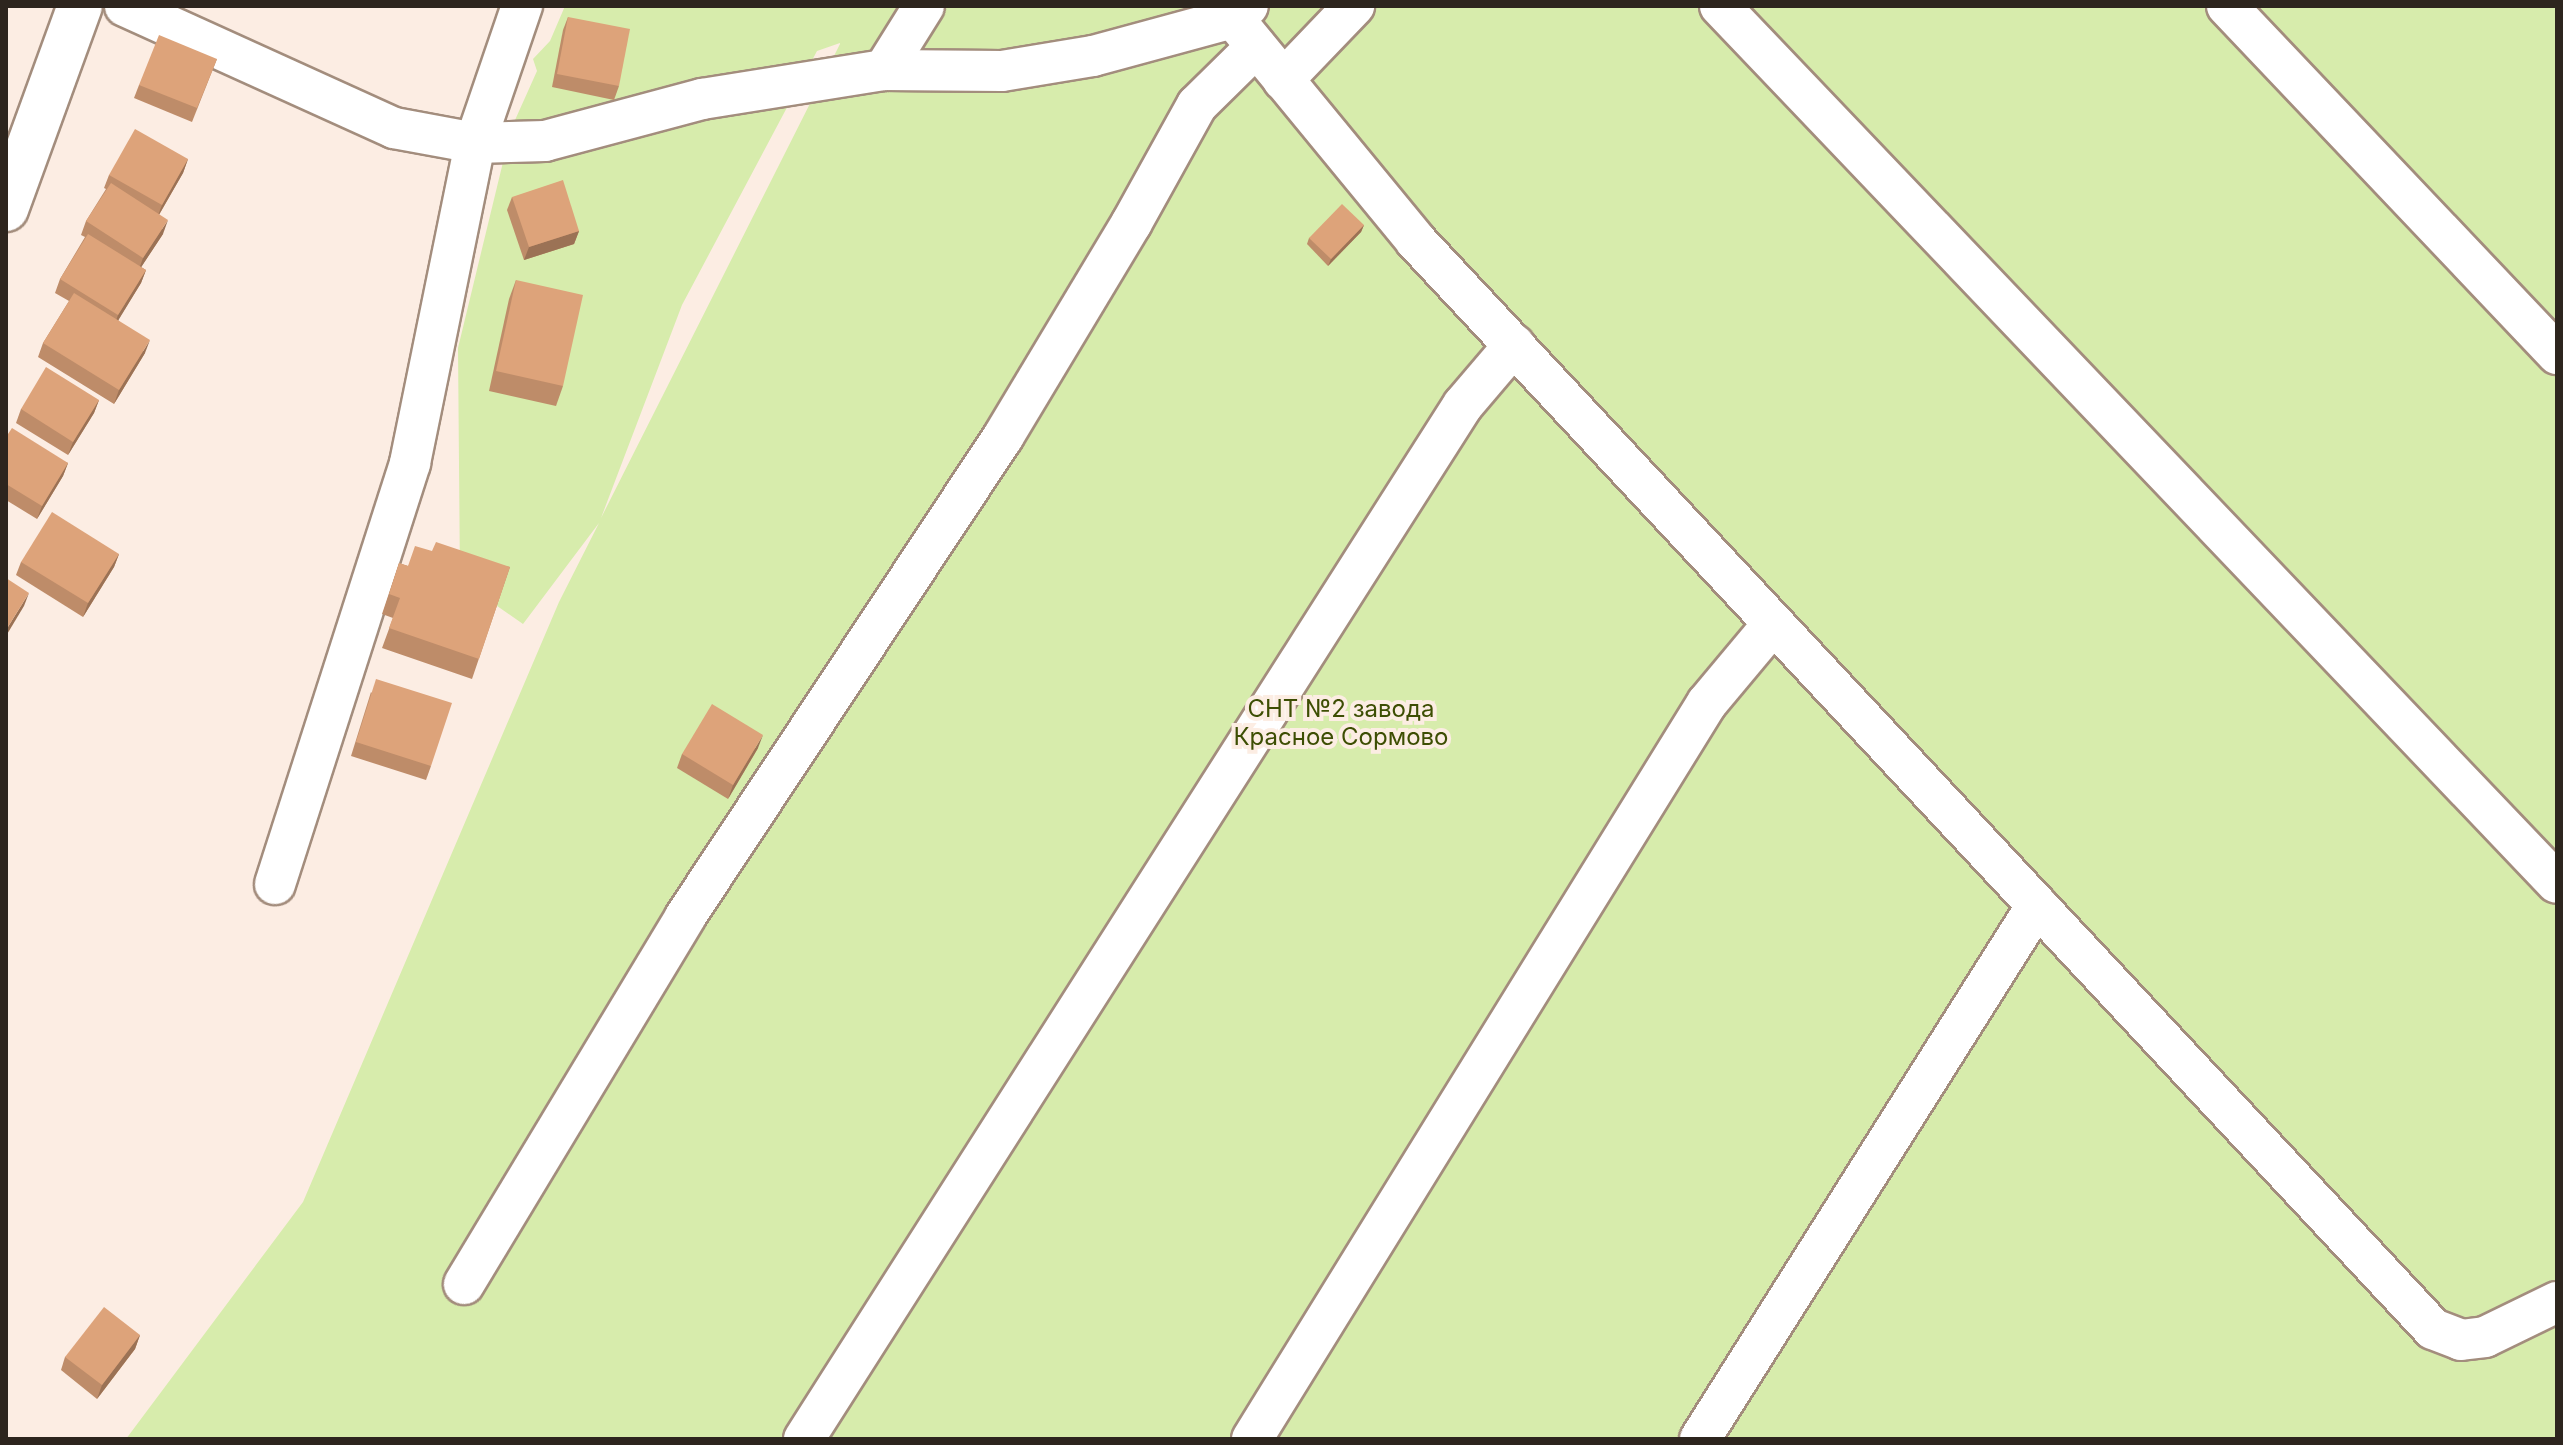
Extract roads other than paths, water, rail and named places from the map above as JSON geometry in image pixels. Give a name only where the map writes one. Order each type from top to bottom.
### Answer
[{"type":"main road","points":[[6,209],[80,6]]},
{"type":"street","points":[[125,6],[394,128],[475,143],[545,141],[702,99],[884,70],[1002,71],[1093,56],[1246,24]]},
{"type":"street","points":[[275,884],[410,463],[475,143],[522,6]]},
{"type":"street","points":[[884,70],[924,6]]},
{"type":"street","points":[[1283,80],[1354,6]]},
{"type":"street","points":[[1720,6],[2557,883]]},
{"type":"street","points":[[2227,6],[2557,354]]},
{"type":"street","points":[[1246,24],[1283,80],[1416,241],[2433,1329],[2461,1340],[2485,1337],[2557,1302]]},
{"type":"street","points":[[464,1284],[685,917],[1003,437],[1246,24]]},
{"type":"street","points":[[804,1439],[1463,405],[1514,345]]},
{"type":"street","points":[[1252,1439],[1707,703],[1773,624]]},
{"type":"street","points":[[1700,1439],[2037,905]]},
{"type":"park label","name":"СНТ №2 завода Красное Сормово","points":[[1341,723]]}]
